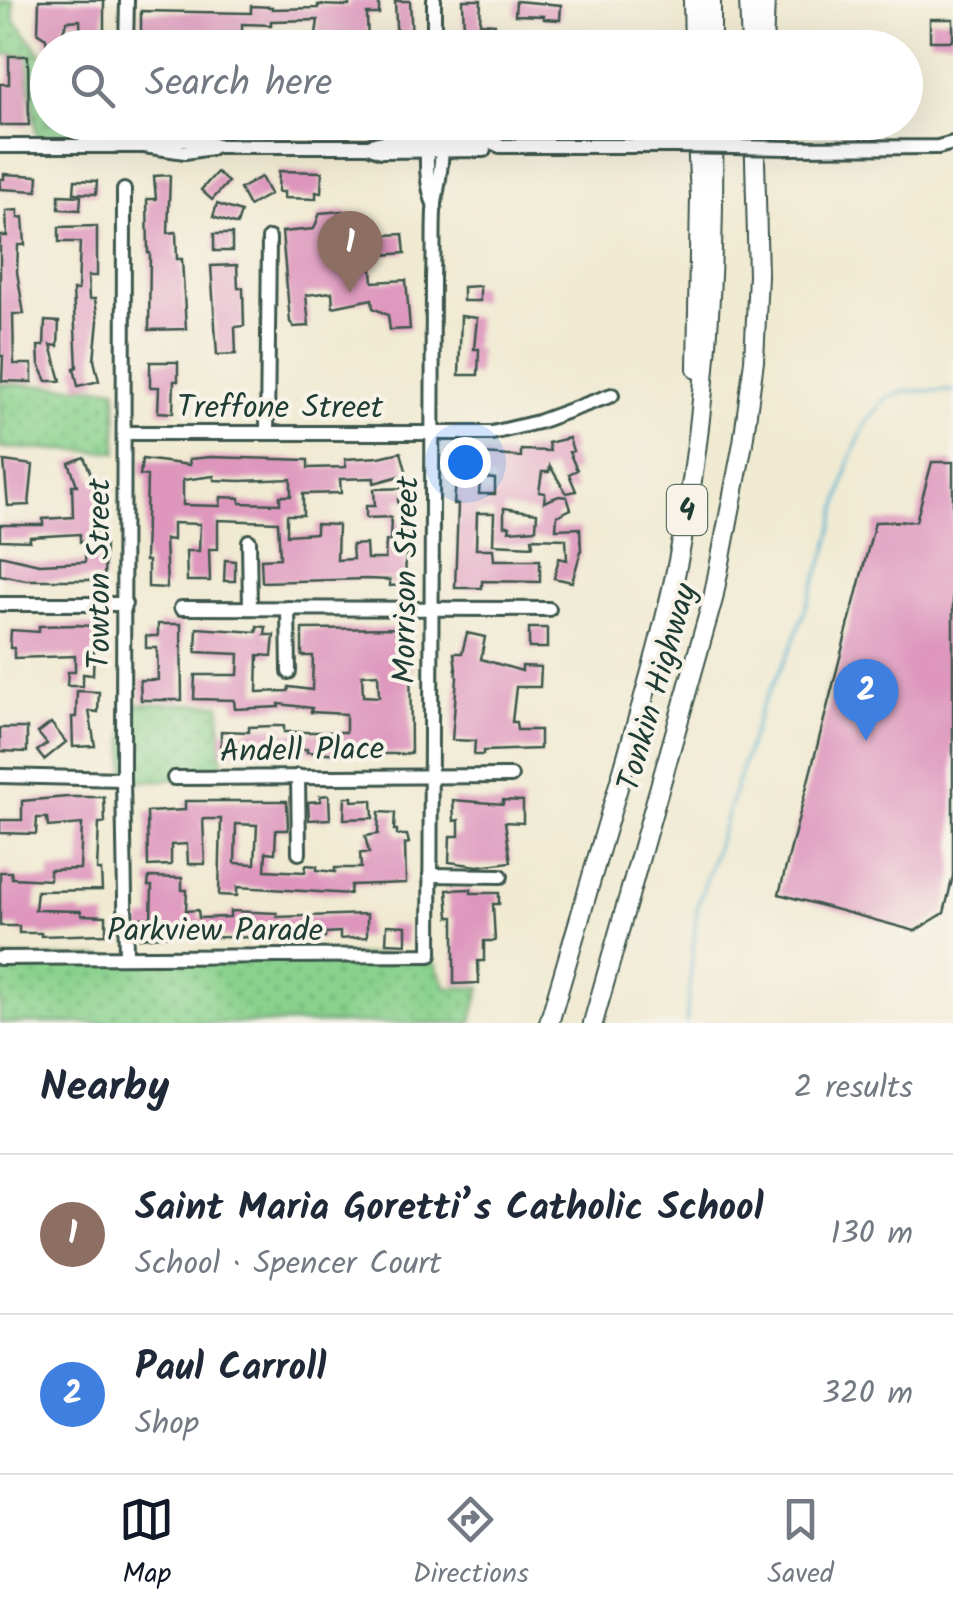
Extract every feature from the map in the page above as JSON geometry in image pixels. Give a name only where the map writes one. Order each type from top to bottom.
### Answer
[{"type":"highway","points":[[693,0],[694,30]]},
{"type":"highway","points":[[711,0],[712,30]]},
{"type":"highway","points":[[748,0],[749,30]]},
{"type":"highway","points":[[764,30],[765,0]]},
{"type":"highway","name":"4","points":[[697,140],[700,196],[697,454]]},
{"type":"highway","name":"Tonkin Highway","points":[[549,1023],[652,669],[678,564],[697,454],[709,345],[712,140]]},
{"type":"highway","name":"Tonkin Highway","points":[[593,1023],[713,598],[734,492],[754,361],[757,140]]},
{"type":"highway","points":[[602,1023],[626,902]]},
{"type":"street","points":[[126,0],[126,30]]},
{"type":"street","points":[[434,0],[434,30]]},
{"type":"street","points":[[129,140],[132,146]]},
{"type":"street","points":[[131,140],[132,146]]},
{"type":"street","name":"Morrison Street","points":[[430,955],[434,206],[440,191],[433,140]]},
{"type":"street","points":[[0,146],[132,146],[185,152],[220,146],[368,146],[381,151],[491,142],[500,146],[788,148],[938,147],[953,143]]},
{"type":"street","points":[[938,147],[953,151]]},
{"type":"street","name":"Towton Street","points":[[124,190],[126,957]]},
{"type":"street","points":[[267,433],[269,238]]},
{"type":"street","name":"Treffone Street","points":[[126,433],[434,434],[514,429],[612,395]]},
{"type":"street","points":[[249,542],[250,608]]},
{"type":"street","points":[[0,604],[126,604]]},
{"type":"street","points":[[180,608],[549,610]]},
{"type":"street","points":[[288,608],[289,672]]},
{"type":"street","points":[[0,776],[123,780]]},
{"type":"street","points":[[298,776],[299,853]]},
{"type":"street","name":"Andell Place","points":[[174,778],[510,776]]},
{"type":"street","points":[[430,875],[501,876]]},
{"type":"street","name":"Parkview Parade","points":[[0,958],[430,955]]},
{"type":"green space","points":[[0,0],[13,0],[14,19],[30,40],[30,85],[26,56],[0,54]]},
{"type":"green space","points":[[0,384],[116,388],[117,452],[0,448]]},
{"type":"green space","points":[[125,704],[220,704],[222,777],[125,782]]},
{"type":"green space","points":[[430,955],[447,988],[481,987],[471,1023],[0,1023],[0,958]]},
{"type":"building","points":[[39,0],[104,0],[104,30],[80,30],[80,20],[67,21],[63,30],[38,30]]},
{"type":"building","points":[[349,0],[379,0],[379,14],[367,14],[367,30],[317,30],[318,20],[242,24],[242,30],[141,30],[141,11],[251,13],[251,6],[349,6]]},
{"type":"building","points":[[463,0],[481,0],[480,23],[495,24],[494,30],[464,30]]},
{"type":"building","points":[[395,1],[410,1],[412,30],[396,30]]},
{"type":"building","points":[[516,1],[561,5],[560,20],[515,15]]},
{"type":"building","points":[[930,19],[953,19],[953,41],[930,41]]},
{"type":"building","points":[[9,56],[28,56],[29,125],[0,125],[0,84],[9,84]]},
{"type":"building","points":[[279,171],[322,172],[321,193],[316,192],[316,199],[284,198],[284,192],[278,192]]},
{"type":"building","points":[[217,172],[228,182],[212,200],[201,190]]},
{"type":"building","points":[[4,174],[38,176],[37,191],[0,189]]},
{"type":"building","points":[[170,175],[168,233],[176,232],[177,259],[182,259],[186,329],[149,330],[147,199],[156,199],[154,176]]},
{"type":"building","points":[[261,177],[270,194],[249,206],[240,189]]},
{"type":"building","points":[[75,180],[97,181],[96,194],[74,193]]},
{"type":"building","points":[[59,195],[81,196],[80,210],[59,209]]},
{"type":"building","points":[[217,204],[241,212],[237,225],[213,217]]},
{"type":"building","points":[[18,210],[18,218],[23,217],[25,245],[18,245],[17,272],[24,314],[13,314],[14,364],[32,364],[32,382],[2,381],[0,236],[7,236],[6,211]]},
{"type":"building","points":[[342,211],[375,224],[385,235],[403,234],[405,253],[371,256],[373,282],[406,280],[410,329],[390,330],[388,315],[373,308],[372,299],[333,307],[332,292],[306,295],[309,326],[294,327],[290,322],[282,232],[314,229],[320,213]]},
{"type":"building","points":[[97,226],[97,276],[88,276],[89,299],[95,299],[98,321],[94,360],[99,381],[78,386],[74,368],[77,367],[73,290],[78,290],[80,242],[59,242],[59,227]]},
{"type":"building","points":[[214,234],[232,234],[232,251],[214,251]]},
{"type":"building","points":[[237,265],[238,288],[243,288],[244,326],[235,327],[236,354],[217,355],[211,266]]},
{"type":"building","points":[[480,286],[480,301],[463,301],[463,287]]},
{"type":"building","points":[[461,316],[477,318],[474,349],[479,349],[478,375],[459,375]]},
{"type":"building","points":[[45,321],[59,322],[58,346],[51,345],[61,381],[47,381],[39,364],[38,346],[44,346]]},
{"type":"building","points":[[150,362],[178,362],[173,413],[158,412],[159,387],[150,387]]},
{"type":"building","points":[[569,438],[573,451],[569,452],[577,470],[569,474],[576,491],[566,493],[550,466],[549,472],[542,472],[539,492],[545,493],[544,502],[567,497],[571,509],[557,516],[556,529],[580,528],[581,551],[572,582],[554,578],[559,558],[567,560],[566,539],[532,538],[533,546],[493,544],[494,513],[477,513],[476,549],[493,549],[494,560],[540,560],[540,582],[482,581],[482,588],[455,588],[458,504],[454,504],[457,470],[453,471],[453,461],[460,460],[460,452],[521,457],[521,450],[550,451],[548,443]],"holes":[[[480,478],[495,479],[495,494],[479,494]],[[504,508],[537,513],[536,529],[509,531],[510,526],[504,526]]]},
{"type":"building","points":[[401,452],[407,474],[374,483],[374,478],[340,479],[341,493],[303,494],[303,515],[287,515],[287,535],[316,533],[316,524],[338,525],[337,560],[353,559],[352,545],[366,544],[367,559],[385,559],[391,517],[366,518],[366,506],[375,506],[374,489],[410,488],[410,499],[398,499],[399,523],[407,524],[405,585],[390,586],[390,580],[367,579],[262,582],[261,559],[280,558],[278,522],[218,520],[218,549],[209,549],[210,581],[187,581],[186,551],[199,551],[200,524],[173,523],[173,540],[165,539],[167,588],[148,587],[147,476],[140,475],[142,459],[190,465],[189,459],[210,457],[308,460],[308,468],[346,467],[345,459]],"holes":[[[214,476],[214,480],[291,479],[291,496],[280,496],[280,504],[240,503],[240,498],[221,497],[220,506],[183,505],[183,480]]]},
{"type":"building","points":[[84,457],[95,484],[101,484],[101,512],[94,512],[94,532],[100,532],[101,544],[105,544],[104,580],[26,580],[0,575],[0,555],[39,564],[85,562],[86,542],[80,542],[80,534],[30,537],[30,541],[0,540],[0,525],[43,525],[43,519],[73,517],[72,485],[77,485],[69,463]]},
{"type":"building","points":[[4,461],[33,465],[29,505],[8,506]]},
{"type":"building","points":[[932,462],[953,462],[953,876],[944,913],[915,931],[779,894],[875,522],[916,521]]},
{"type":"building","points":[[225,560],[235,561],[235,581],[224,581]]},
{"type":"building","points":[[158,624],[181,624],[182,700],[141,700],[140,680],[158,680],[157,648],[146,648],[146,636],[158,636]]},
{"type":"building","points":[[39,626],[106,627],[105,650],[94,649],[93,675],[83,674],[83,686],[67,686],[68,672],[75,672],[75,656],[14,658],[11,630],[39,632]]},
{"type":"building","points":[[257,626],[266,627],[265,635],[274,635],[272,656],[258,655],[257,692],[288,691],[289,687],[312,690],[313,656],[302,656],[302,629],[410,628],[411,754],[345,754],[307,749],[288,753],[221,751],[221,731],[249,732],[249,727],[284,726],[284,732],[346,732],[346,714],[311,712],[312,708],[279,704],[235,709],[234,700],[194,699],[195,675],[238,675],[239,654],[196,652],[197,628],[257,632]],"holes":[[[378,674],[379,697],[363,696],[362,675]]]},
{"type":"building","points":[[529,628],[547,628],[547,648],[529,648]]},
{"type":"building","points":[[467,633],[485,637],[481,659],[522,671],[522,666],[541,667],[540,687],[516,687],[512,722],[516,722],[517,730],[540,730],[540,749],[483,751],[483,755],[474,755],[475,741],[452,740],[457,678],[454,653],[462,653]]},
{"type":"building","points":[[77,691],[99,692],[98,712],[89,711],[95,746],[73,747],[72,717],[76,717]]},
{"type":"building","points":[[51,723],[66,742],[44,760],[37,751],[47,744],[38,733]]},
{"type":"building","points":[[0,728],[27,728],[27,752],[0,751]]},
{"type":"building","points":[[329,795],[330,819],[309,820],[308,802],[321,801],[320,796]]},
{"type":"building","points":[[104,797],[105,823],[99,823],[97,870],[101,870],[102,890],[37,891],[35,910],[106,916],[106,934],[41,936],[19,933],[19,926],[0,926],[0,872],[11,872],[12,878],[50,880],[50,870],[80,869],[82,824],[48,827],[47,818],[37,818],[36,834],[0,833],[0,820],[22,820],[22,801]]},
{"type":"building","points":[[345,797],[352,797],[352,801],[372,800],[373,818],[344,819]]},
{"type":"building","points":[[453,800],[503,804],[503,800],[523,801],[523,823],[505,822],[511,862],[478,866],[449,862],[450,836],[459,836]]},
{"type":"building","points":[[185,801],[287,801],[288,830],[276,830],[275,853],[266,852],[265,870],[305,872],[306,865],[335,872],[335,868],[361,868],[360,853],[369,853],[365,836],[378,834],[379,812],[395,813],[394,830],[397,835],[407,835],[409,843],[405,844],[406,883],[351,885],[350,894],[237,887],[237,896],[219,895],[221,819],[203,819],[205,864],[188,864],[187,844],[171,845],[171,865],[148,866],[147,812],[185,810]],"holes":[[[236,824],[257,825],[255,864],[235,863]]]},
{"type":"building","points":[[149,877],[182,878],[182,890],[187,890],[186,911],[198,910],[199,918],[230,917],[230,911],[277,913],[277,917],[367,914],[367,937],[340,939],[340,932],[325,933],[325,938],[211,937],[211,931],[140,938],[141,918],[151,918]]},
{"type":"building","points":[[471,889],[471,893],[499,893],[499,904],[493,904],[495,941],[484,941],[484,961],[478,961],[479,983],[454,984],[454,917],[449,917],[447,890]]},
{"type":"building","points":[[387,925],[406,926],[406,944],[386,943]]},
{"type":"waterway","points":[[686,1023],[697,908],[761,708],[790,650],[828,547],[849,462],[866,423],[885,399],[906,391],[953,391]]},
{"type":"place","name":"Saint Maria Goretti’s Catholic School","points":[[350,293]]},
{"type":"place","name":"Paul Carroll","points":[[866,741]]}]
